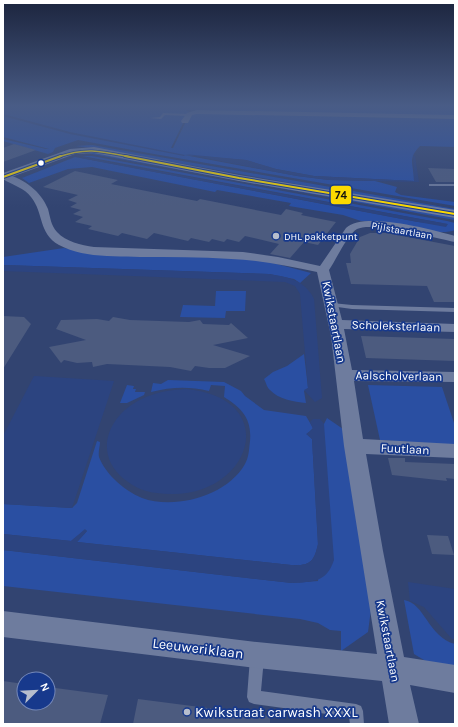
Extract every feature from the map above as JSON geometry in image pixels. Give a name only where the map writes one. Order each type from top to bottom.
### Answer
[{"type":"street","points":[[4,177],[81,150],[96,150],[247,179],[455,214]]},
{"type":"street","name":"Kwikstaartlaan","points":[[4,177],[35,194],[40,202],[46,224],[52,235],[65,243],[85,249],[108,252],[232,255],[274,259],[323,270],[342,353],[354,446],[404,724]]},
{"type":"street","name":"Pijlstaartlaan","points":[[323,270],[350,229],[358,225],[381,225],[455,240]]},
{"type":"street","name":"Scholeksterlaan","points":[[334,315],[455,328]]},
{"type":"street","name":"Aalscholverlaan","points":[[344,375],[455,377]]},
{"type":"street","name":"Fuutlaan","points":[[354,446],[455,452]]},
{"type":"street","name":"Leeuweriklaan","points":[[3,624],[257,655],[393,669],[455,679]]},
{"type":"lane","points":[[431,185],[455,185]]},
{"type":"lane","points":[[334,315],[352,307],[455,310]]},
{"type":"lane","points":[[257,655],[254,697],[356,712],[357,724]]},
{"type":"shaded area","points":[[3,139],[49,149],[10,139],[175,139],[171,148],[173,148],[177,139],[455,139],[455,147],[420,146],[412,158],[414,181],[314,176],[276,169],[246,160],[184,155],[297,176],[329,180],[375,181],[397,187],[395,192],[401,195],[455,202],[455,206],[78,140],[55,148],[53,152],[48,154],[3,141]]},
{"type":"shaded area","points":[[92,145],[455,209],[455,212],[75,146]]},
{"type":"shaded area","points":[[86,151],[455,218],[455,220],[81,152]]},
{"type":"shaded area","points":[[184,154],[246,160],[276,169],[314,176],[414,181],[413,155],[415,156],[419,182],[329,180],[297,176]]},
{"type":"shaded area","points":[[82,156],[92,156],[447,221],[455,223],[455,230],[448,232],[427,231],[371,221],[361,221],[343,215],[289,206],[291,203],[217,190],[215,192],[92,167],[68,169],[29,183],[22,178],[75,157],[418,222],[447,224]]},
{"type":"shaded area","points":[[85,157],[448,224],[446,227],[418,222],[81,158]]},
{"type":"shaded area","points":[[64,248],[85,252],[254,259],[311,273],[300,283],[294,279],[269,274],[3,265],[3,257]]},
{"type":"shaded area","points":[[3,265],[269,274],[295,280],[306,288],[314,299],[322,398],[315,402],[304,390],[308,388],[300,294],[295,286],[285,282],[3,271]]},
{"type":"shaded area","points":[[216,291],[246,291],[245,311],[226,311],[225,318],[180,317],[183,305],[215,306]]},
{"type":"shaded area","points":[[304,354],[308,388],[304,391],[306,403],[286,400],[277,396],[268,388],[264,379]]},
{"type":"shaded area","points":[[34,376],[114,381],[72,508],[3,504],[3,436]]},
{"type":"shaded area","points":[[168,380],[224,382],[241,391],[245,396],[264,410],[306,416],[313,428],[307,434],[312,439],[318,544],[315,555],[310,562],[303,565],[291,565],[77,542],[87,531],[85,530],[71,541],[3,534],[3,504],[72,508],[77,503],[97,441],[100,442],[99,457],[105,469],[124,487],[142,498],[169,502],[199,498],[213,492],[237,475],[245,464],[248,456],[250,433],[247,420],[241,410],[224,397],[225,386],[211,385],[209,391],[194,388],[180,388],[151,392],[153,383],[161,384]]},
{"type":"shaded area","points":[[127,385],[134,386],[133,389],[136,389],[135,392],[145,392],[144,395],[127,403],[120,403]]},
{"type":"shaded area","points":[[368,385],[442,387],[455,426],[455,445],[380,440]]},
{"type":"shaded area","points":[[186,389],[218,397],[237,411],[246,430],[244,450],[233,468],[214,484],[189,493],[148,492],[136,487],[124,479],[114,469],[109,458],[107,446],[113,424],[130,406],[142,399],[163,392]]},
{"type":"shaded area","points":[[327,418],[343,429],[371,609],[368,632],[341,651],[341,631],[330,630],[318,623],[300,619],[3,586],[3,550],[292,583],[318,581],[324,424]]},
{"type":"shaded area","points":[[313,419],[320,419],[324,424],[334,560],[331,567],[323,577],[313,581],[292,583],[3,550],[3,534],[71,541],[85,529],[87,531],[77,542],[291,565],[307,564],[313,559],[318,544],[312,439],[306,434],[313,429],[310,422]]},
{"type":"shaded area","points":[[408,582],[455,589],[455,639],[452,639],[424,607],[410,601]]},
{"type":"shaded area","points":[[404,600],[411,602],[417,607],[439,635],[455,644],[455,666],[429,663],[414,654]]},
{"type":"building","points":[[14,144],[36,150],[3,162],[3,148]]},
{"type":"building","points":[[428,168],[455,169],[455,182],[436,182]]},
{"type":"building","points":[[75,171],[118,180],[111,184],[197,201],[200,199],[281,215],[286,209],[303,213],[301,215],[336,222],[318,245],[304,242],[290,258],[270,254],[279,244],[245,236],[239,242],[227,239],[224,242],[212,239],[209,242],[191,238],[188,241],[154,233],[147,239],[122,233],[118,236],[88,229],[92,226],[75,222],[83,217],[73,214],[81,210],[70,207],[77,203],[68,200],[78,195],[43,187]]},
{"type":"building","points":[[370,233],[386,233],[455,246],[455,302],[434,302],[427,286],[351,284],[346,263],[351,263],[350,254],[360,237]]},
{"type":"building","points":[[3,316],[24,317],[31,324],[3,369]]},
{"type":"building","points":[[113,317],[130,320],[189,322],[200,320],[203,324],[229,325],[231,323],[248,338],[213,345],[250,356],[225,368],[195,366],[191,371],[170,367],[107,364],[93,367],[92,362],[77,363],[64,360],[61,363],[49,347],[86,340],[56,329],[61,320],[97,319],[109,321]]},
{"type":"building","points":[[361,336],[455,339],[455,361],[366,358]]},
{"type":"building","points":[[388,458],[405,458],[405,462],[455,464],[455,479],[446,478],[447,481],[392,475]]},
{"type":"building","points":[[427,535],[448,536],[454,555],[432,554]]},
{"type":"building","points":[[3,681],[16,683],[16,711],[56,711],[56,688],[108,695],[100,724],[3,724]]},
{"type":"building","name":"Kwikstraat carwash XXXL","points":[[138,699],[270,716],[270,724],[133,724]]},
{"type":"waterway","points":[[101,139],[184,155]]},
{"type":"transit line","name":"74","points":[[3,177],[74,151],[94,150],[239,178],[455,214]]},
{"type":"place","name":"DHL pakketpunt","points":[[276,236]]},
{"type":"place","name":"Kwikstraat carwash XXXL","points":[[187,712]]}]
